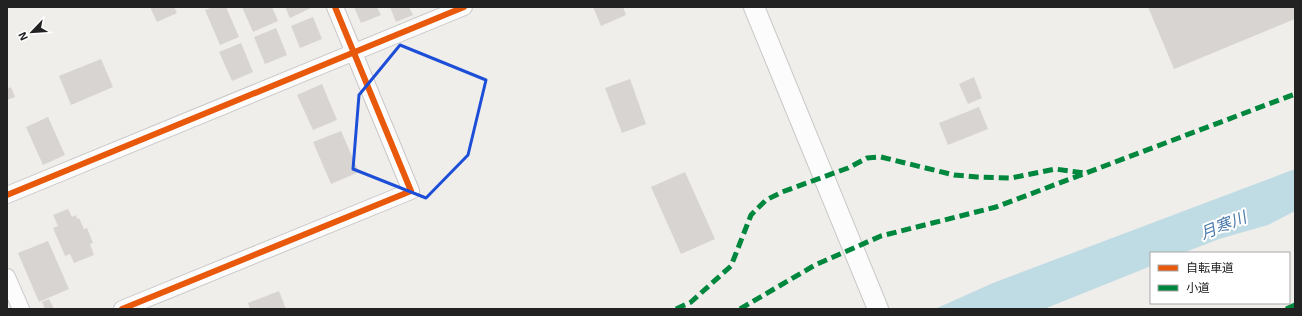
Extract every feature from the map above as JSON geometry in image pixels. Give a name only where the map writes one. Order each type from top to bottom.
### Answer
[{"type":"street","points":[[122,309],[410,191],[335,7]]},
{"type":"street","points":[[7,195],[464,7]]},
{"type":"street","points":[[754,7],[878,309]]},
{"type":"street","points":[[7,276],[21,309]]},
{"type":"highlighted area","points":[[400,45],[486,80],[468,155],[426,198],[353,169],[359,95]]},
{"type":"water","name":"月寒川","points":[[1295,169],[1295,211],[1268,225],[1219,239],[1186,252],[1150,252],[1150,266],[1044,309],[935,309],[993,283]]},
{"type":"building","points":[[150,7],[174,7],[177,13],[157,22]]},
{"type":"building","points":[[213,7],[226,7],[239,37],[220,45],[205,10]]},
{"type":"building","points":[[242,7],[272,7],[278,21],[253,32]]},
{"type":"building","points":[[285,7],[313,7],[290,18]]},
{"type":"building","points":[[354,7],[377,7],[381,15],[361,23]]},
{"type":"building","points":[[390,7],[409,7],[413,15],[396,22]]},
{"type":"building","points":[[593,7],[623,7],[626,15],[601,26]]},
{"type":"building","points":[[1148,7],[1295,7],[1295,19],[1174,69]]},
{"type":"building","points":[[313,17],[322,39],[300,48],[291,26]]},
{"type":"building","points":[[276,28],[287,55],[265,64],[254,37]]},
{"type":"building","points":[[241,43],[253,72],[232,81],[219,52]]},
{"type":"building","points":[[101,59],[113,87],[71,105],[59,76]]},
{"type":"building","points":[[974,77],[982,98],[968,104],[959,84]]},
{"type":"building","points":[[630,79],[646,124],[622,133],[605,88]]},
{"type":"building","points":[[322,84],[337,120],[313,130],[297,95]]},
{"type":"building","points":[[11,87],[15,97],[7,100],[7,89]]},
{"type":"building","points":[[979,107],[988,129],[948,145],[939,123]]},
{"type":"building","points":[[48,117],[65,155],[43,165],[26,127]]},
{"type":"building","points":[[341,131],[359,172],[331,184],[313,142]]},
{"type":"building","points":[[685,172],[715,239],[681,254],[651,187]]},
{"type":"building","points":[[68,209],[72,217],[76,215],[77,219],[79,218],[84,229],[87,228],[93,243],[90,244],[94,255],[74,263],[70,254],[65,256],[53,228],[58,226],[53,215]]},
{"type":"building","points":[[48,241],[69,289],[39,302],[18,253]]},
{"type":"building","points":[[279,291],[286,309],[250,309],[248,303]]},
{"type":"building","points":[[49,299],[54,309],[45,309],[42,302]]},
{"type":"marked path","points":[[740,309],[815,265],[881,236],[996,207],[1295,94]]},
{"type":"marked path","points":[[676,309],[691,302],[731,266],[751,215],[766,200],[782,192],[848,168],[867,158],[881,157],[954,175],[977,177],[1011,178],[1055,169],[1084,173]]},
{"type":"marked path","points":[[1286,309],[1295,305]]},
{"type":"cycle path","points":[[122,309],[411,191],[335,7]]},
{"type":"cycle path","points":[[7,195],[464,7]]}]
